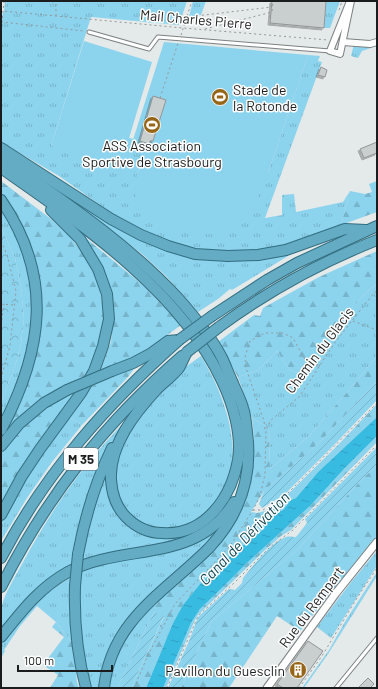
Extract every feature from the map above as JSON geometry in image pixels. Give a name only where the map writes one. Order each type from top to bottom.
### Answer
[{"type":"highway","points":[[1,148],[111,219],[141,235],[168,246],[195,254],[228,256],[258,255],[286,250],[345,229],[366,230]]},
{"type":"highway","points":[[1,157],[115,239],[156,274],[188,308],[206,332],[222,358],[244,408],[249,448],[246,475],[238,507],[227,526],[202,556],[141,610],[123,632],[111,654],[104,688]]},
{"type":"highway","points":[[1,168],[84,228],[148,281],[170,304],[197,338],[223,381],[232,405],[239,432],[238,458],[235,476],[227,495],[206,520],[189,529],[165,534],[150,532],[134,524],[122,512],[112,492],[111,469],[116,450],[122,436],[145,403],[178,368],[187,352]]},
{"type":"highway","points":[[1,515],[22,476],[81,393],[94,372],[104,346],[109,319],[107,294],[98,269],[80,239],[28,188]]},
{"type":"highway","points":[[1,200],[13,218],[26,244],[36,286],[37,312],[32,351],[28,366],[13,407],[1,430]]},
{"type":"highway","name":"M 35","points":[[1,558],[39,494],[73,448],[104,412],[146,369],[179,340],[212,316],[261,284],[297,263],[377,226]]},
{"type":"highway","name":"M 35","points":[[1,587],[28,536],[46,507],[82,458],[115,420],[146,389],[187,352],[249,305],[306,272],[377,240]]},
{"type":"highway","points":[[1,446],[19,424],[44,403],[67,390],[133,363],[150,354],[168,341],[179,340]]},
{"type":"highway","points":[[86,688],[78,646],[75,618],[75,586],[78,554],[84,519],[92,492],[113,444],[122,436]]},
{"type":"highway","points":[[1,637],[25,607],[42,590],[69,572],[93,562],[178,544],[191,540],[208,531],[223,518],[244,485]]},
{"type":"street","points":[[350,1],[343,42],[340,54],[330,51],[350,1]]},
{"type":"street","points":[[343,42],[370,44],[377,42]]},
{"type":"street","name":"Rue du Rempart","points":[[267,688],[336,593],[377,542]]},
{"type":"lane","points":[[89,32],[149,49],[158,37],[330,51]]},
{"type":"lane","points":[[336,688],[377,638]]},
{"type":"path","points":[[4,1],[2,22],[76,29],[89,32]]},
{"type":"path","points":[[56,1],[56,16]]},
{"type":"path","points":[[160,98],[192,1]]},
{"type":"path","points":[[205,30],[272,12],[273,1]]},
{"type":"path","points":[[187,17],[272,7]]},
{"type":"path","name":"Mail Charles Pierre","points":[[3,11],[334,41]]},
{"type":"path","points":[[1,241],[12,272],[16,291],[10,346],[1,378]]},
{"type":"path","name":"Chemin du Glacis","points":[[266,430],[272,420],[299,397],[336,342],[377,291]]},
{"type":"path","points":[[1,304],[15,305]]},
{"type":"path","points":[[1,326],[4,304]]},
{"type":"path","points":[[352,321],[377,330]]},
{"type":"path","points":[[134,688],[148,655],[175,604],[230,546],[253,510],[260,496],[265,474],[266,430],[246,368],[245,357],[250,341],[265,333],[283,333],[293,338],[304,358],[320,366]]},
{"type":"path","points":[[253,510],[263,510],[288,493],[377,403]]},
{"type":"path","points":[[167,688],[198,616],[270,547],[293,530],[377,445]]},
{"type":"path","points":[[300,688],[322,656],[377,568]]},
{"type":"green space","points":[[5,1],[187,1],[179,25],[91,17],[51,146],[130,138],[149,144],[137,174],[268,173],[308,55],[320,56],[318,61],[322,62],[265,218],[282,215],[282,195],[294,194],[296,212],[343,202],[350,191],[341,225],[305,241],[276,248],[252,252],[192,250],[138,230],[59,176],[1,142],[1,18],[4,11]]},
{"type":"green space","points":[[193,1],[206,1],[201,15],[189,17]]},
{"type":"green space","points":[[326,1],[340,1],[330,28],[324,28]]},
{"type":"green space","points":[[84,41],[152,62],[120,168],[51,146]]},
{"type":"green space","name":"Stade de la Rotonde","points":[[164,42],[308,55],[268,173],[253,209],[235,225],[214,234],[193,234],[169,228],[151,218],[139,206],[135,193],[137,174],[149,144],[133,140]]},
{"type":"green space","points":[[354,44],[377,44],[377,46],[362,51],[358,58],[351,56]]},
{"type":"green space","points":[[1,181],[51,219],[71,238],[89,262],[99,283],[104,315],[100,344],[85,377],[1,442],[1,436],[18,403],[40,296],[5,199],[1,193]]},
{"type":"green space","points":[[377,181],[377,212],[341,225],[350,191],[365,194],[372,192],[369,184]]},
{"type":"green space","points":[[69,198],[176,253],[287,254],[288,256],[232,290],[230,289],[198,312],[167,277],[142,254]]},
{"type":"green space","points":[[1,206],[22,246],[30,274],[33,322],[24,369],[1,422],[1,403],[15,366],[21,344],[24,318],[21,288],[15,258],[1,227]]},
{"type":"green space","points":[[1,227],[15,258],[21,288],[24,318],[21,344],[15,366],[1,403]]},
{"type":"green space","points":[[81,234],[144,286],[181,325],[151,347],[134,357],[100,372],[111,342],[113,317]]},
{"type":"green space","points":[[377,251],[377,284],[370,289],[342,318],[304,376],[290,370],[277,351],[258,370],[238,377],[218,342],[254,315],[260,316],[263,308],[319,277]]},
{"type":"green space","points":[[377,284],[377,356],[309,436],[270,469],[269,428],[252,418],[238,377],[258,370],[277,351],[290,370],[304,376],[342,318],[370,289]]},
{"type":"green space","points":[[201,356],[220,393],[227,414],[231,435],[232,456],[229,476],[221,495],[202,517],[190,524],[177,528],[163,529],[150,527],[140,523],[131,516],[121,502],[115,480],[117,460],[122,446],[130,432],[149,404],[169,381]]},
{"type":"green space","points":[[377,356],[377,381],[321,441],[264,491],[251,512],[257,513],[265,511],[285,497],[377,404],[377,417],[318,472],[296,498],[291,500],[283,510],[273,514],[267,521],[264,529],[238,549],[200,584],[183,605],[173,623],[146,688],[131,688],[164,617],[154,612],[144,612],[232,526],[239,514],[248,488],[253,460],[254,446],[252,418],[269,428],[270,469],[309,436]]},
{"type":"green space","points":[[136,366],[128,377],[82,425],[68,416],[94,384]]},
{"type":"green space","points":[[377,381],[377,400],[284,495],[262,508],[259,504],[264,491],[321,441]]},
{"type":"green space","points":[[79,391],[45,433],[24,464],[1,504],[1,451],[3,448],[23,426],[47,405]]},
{"type":"green space","points":[[68,416],[82,425],[52,462],[27,498],[1,541],[1,520],[12,498]]},
{"type":"green space","points":[[126,421],[110,446],[73,556],[71,568],[1,632],[1,611],[4,600],[11,584],[44,525],[69,488],[96,453]]},
{"type":"green space","points":[[377,436],[377,442],[291,530],[281,536],[265,550],[198,615],[166,688],[163,688],[191,623],[200,609],[248,562],[310,506]]},
{"type":"green space","points":[[377,447],[377,465],[363,478],[298,549],[211,622],[181,688],[168,688],[198,617],[229,589],[235,590],[242,583],[243,578],[257,561],[274,544],[286,537],[296,537],[307,523],[305,519]]},
{"type":"green space","points":[[377,465],[377,536],[300,631],[277,616],[229,688],[181,688],[211,622],[298,549],[363,478]]},
{"type":"green space","points":[[107,466],[115,506],[150,532],[159,537],[170,538],[202,529],[188,537],[81,563],[88,521]]},
{"type":"green space","points":[[222,527],[213,540],[133,614],[100,688],[90,688],[84,663],[78,610],[81,572],[104,564],[185,547],[204,539]]},
{"type":"green space","points":[[377,551],[377,566],[331,638],[317,627]]},
{"type":"green space","points":[[377,572],[377,576],[328,654],[304,688],[302,688],[329,650],[346,620]]},
{"type":"green space","points":[[71,577],[70,590],[73,644],[56,622],[37,606],[20,626],[4,650],[5,651],[1,658],[1,645],[18,620],[42,596]]},
{"type":"green space","points":[[144,612],[154,612],[117,688],[107,688],[115,655]]},
{"type":"green space","points":[[154,612],[164,616],[131,688],[117,688]]},
{"type":"green space","points":[[56,622],[73,644],[79,688],[50,688],[58,675],[43,665],[64,637],[52,627]]},
{"type":"water","points":[[377,417],[377,436],[310,506],[248,562],[200,609],[191,623],[163,688],[146,688],[173,623],[183,605],[200,584],[238,549],[264,529],[267,521],[273,514],[283,510],[291,500],[296,498],[318,472]]},
{"type":"building","points":[[272,1],[326,1],[324,28],[270,23]]},
{"type":"building","points":[[321,67],[327,70],[325,77],[318,75]]},
{"type":"building","points":[[153,96],[166,100],[153,141],[150,141],[149,144],[140,141]]},
{"type":"building","points":[[377,142],[377,153],[364,158],[360,149]]},
{"type":"building","name":"Pavillon du Guesclin","points":[[308,641],[323,651],[297,688],[283,688],[277,684]]},
{"type":"building","points":[[368,678],[374,684],[370,688],[358,688]]},
{"type":"place","name":"Stade de la Rotonde","points":[[220,97]]},
{"type":"place","name":"ASS Association Sportive de Strasbourg","points":[[152,125]]},
{"type":"place","name":"Pavillon du Guesclin","points":[[298,670]]},
{"type":"water label","name":"Canal de Dérivation","points":[[244,538]]}]
